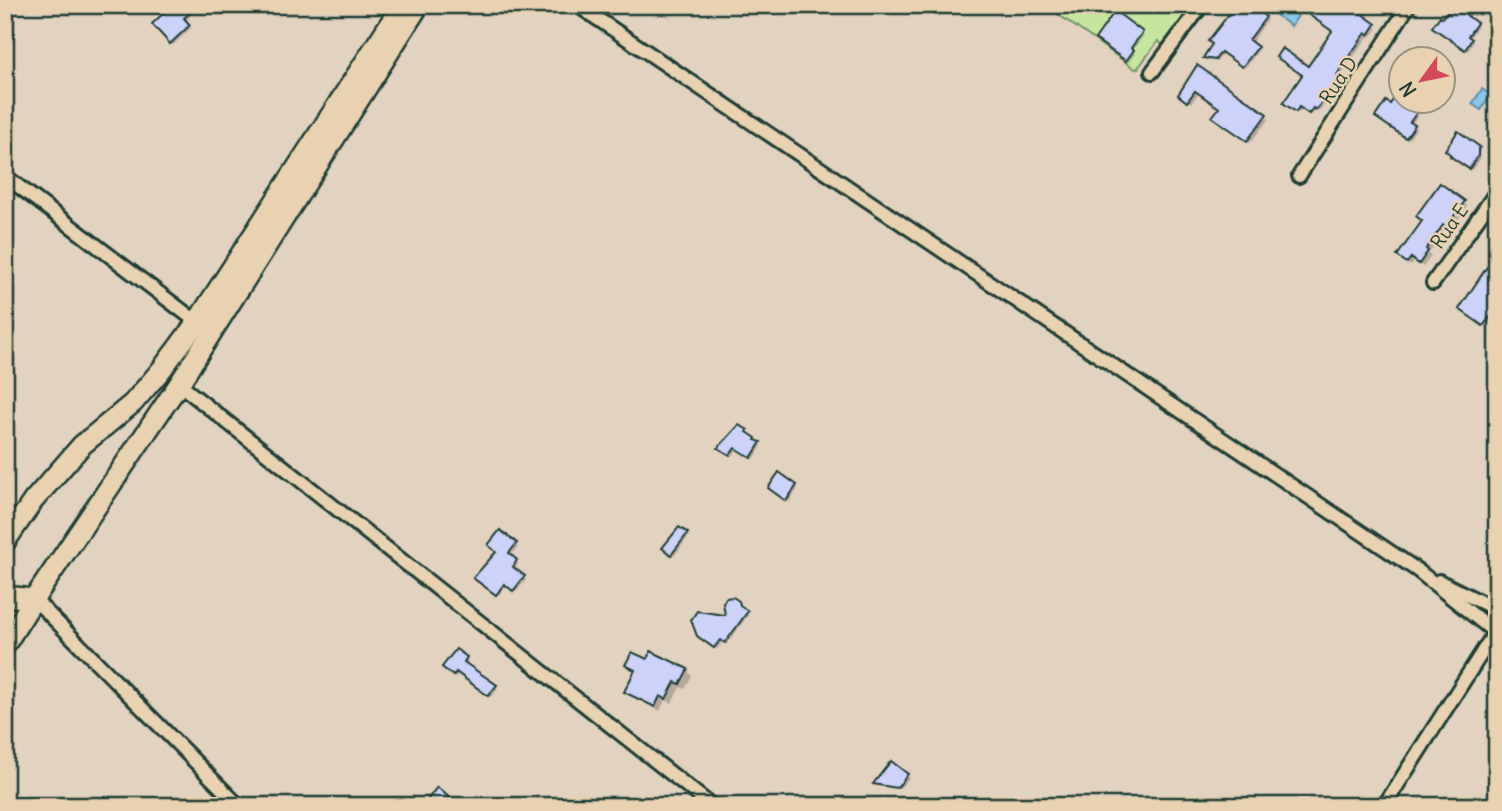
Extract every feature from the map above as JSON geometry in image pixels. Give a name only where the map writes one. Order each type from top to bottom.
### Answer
[{"type":"main road","points":[[5,542],[33,501],[82,445],[133,403],[197,322],[402,5]]},
{"type":"main road","points":[[5,645],[179,384],[419,5]]},
{"type":"main road","points":[[5,596],[34,599]]},
{"type":"street","points":[[577,5],[1417,570],[1496,633],[1384,806]]},
{"type":"street","points":[[1152,72],[1202,5]]},
{"type":"street","name":"Rua D","points":[[1299,176],[1409,5]]},
{"type":"street","points":[[5,176],[197,322]]},
{"type":"street","name":"Rua E","points":[[1433,283],[1497,191]]},
{"type":"street","points":[[179,384],[712,806]]},
{"type":"street","points":[[1417,570],[1497,612]]},
{"type":"street","points":[[34,599],[239,806]]},
{"type":"green space","points":[[1045,5],[1197,5],[1167,48],[1158,41],[1135,69]]},
{"type":"water","points":[[1283,5],[1298,16],[1291,26],[1276,15]]},
{"type":"water","points":[[1482,89],[1491,95],[1481,110],[1472,104]]},
{"type":"building","points":[[172,5],[186,5],[192,11],[184,18],[190,25],[170,44],[152,24]]},
{"type":"building","points":[[1236,5],[1264,5],[1260,12],[1266,17],[1249,40],[1258,47],[1242,67],[1221,52],[1215,60],[1203,58],[1212,44],[1208,41]]},
{"type":"building","points":[[1295,5],[1350,5],[1376,24],[1346,60],[1337,75],[1340,77],[1316,110],[1313,108],[1309,114],[1299,107],[1296,112],[1283,103],[1302,75],[1276,57],[1282,48],[1308,66],[1332,31]]},
{"type":"building","points":[[1454,6],[1477,23],[1468,36],[1472,39],[1465,50],[1432,27],[1440,16],[1442,18],[1447,11],[1449,13]]},
{"type":"building","points":[[1115,11],[1143,32],[1131,48],[1134,50],[1126,61],[1095,39]]},
{"type":"building","points":[[1197,65],[1267,114],[1247,141],[1212,117],[1219,108],[1195,91],[1187,102],[1178,95]]},
{"type":"building","points":[[1386,101],[1386,116],[1414,116],[1410,122],[1415,125],[1406,138],[1375,117]]},
{"type":"building","points":[[1458,131],[1480,147],[1478,156],[1469,169],[1445,150]]},
{"type":"building","points":[[1440,183],[1465,201],[1446,227],[1443,225],[1419,264],[1411,258],[1407,263],[1397,256],[1422,221],[1416,216]]},
{"type":"building","points":[[1487,267],[1497,274],[1497,309],[1483,326],[1459,309]]},
{"type":"building","points":[[739,425],[761,442],[751,458],[735,448],[730,455],[718,448]]},
{"type":"building","points":[[779,472],[797,485],[786,501],[768,488]]},
{"type":"building","points":[[679,527],[688,533],[671,555],[662,548]]},
{"type":"building","points":[[500,530],[517,543],[509,553],[517,560],[513,567],[525,576],[513,591],[504,584],[496,595],[473,578],[496,552],[488,545]]},
{"type":"building","points":[[733,597],[748,611],[725,643],[720,640],[714,648],[697,636],[691,620],[697,611],[725,615],[723,603],[726,598]]},
{"type":"building","points":[[456,649],[467,657],[464,662],[497,685],[488,696],[456,672],[453,676],[442,667]]},
{"type":"building","points":[[651,651],[688,669],[680,684],[675,682],[666,699],[660,696],[655,707],[624,692],[635,670],[625,665],[632,652],[647,659]]},
{"type":"building","points":[[891,761],[908,774],[897,788],[873,784]]},
{"type":"building","points":[[437,787],[450,798],[444,806],[423,806]]}]
